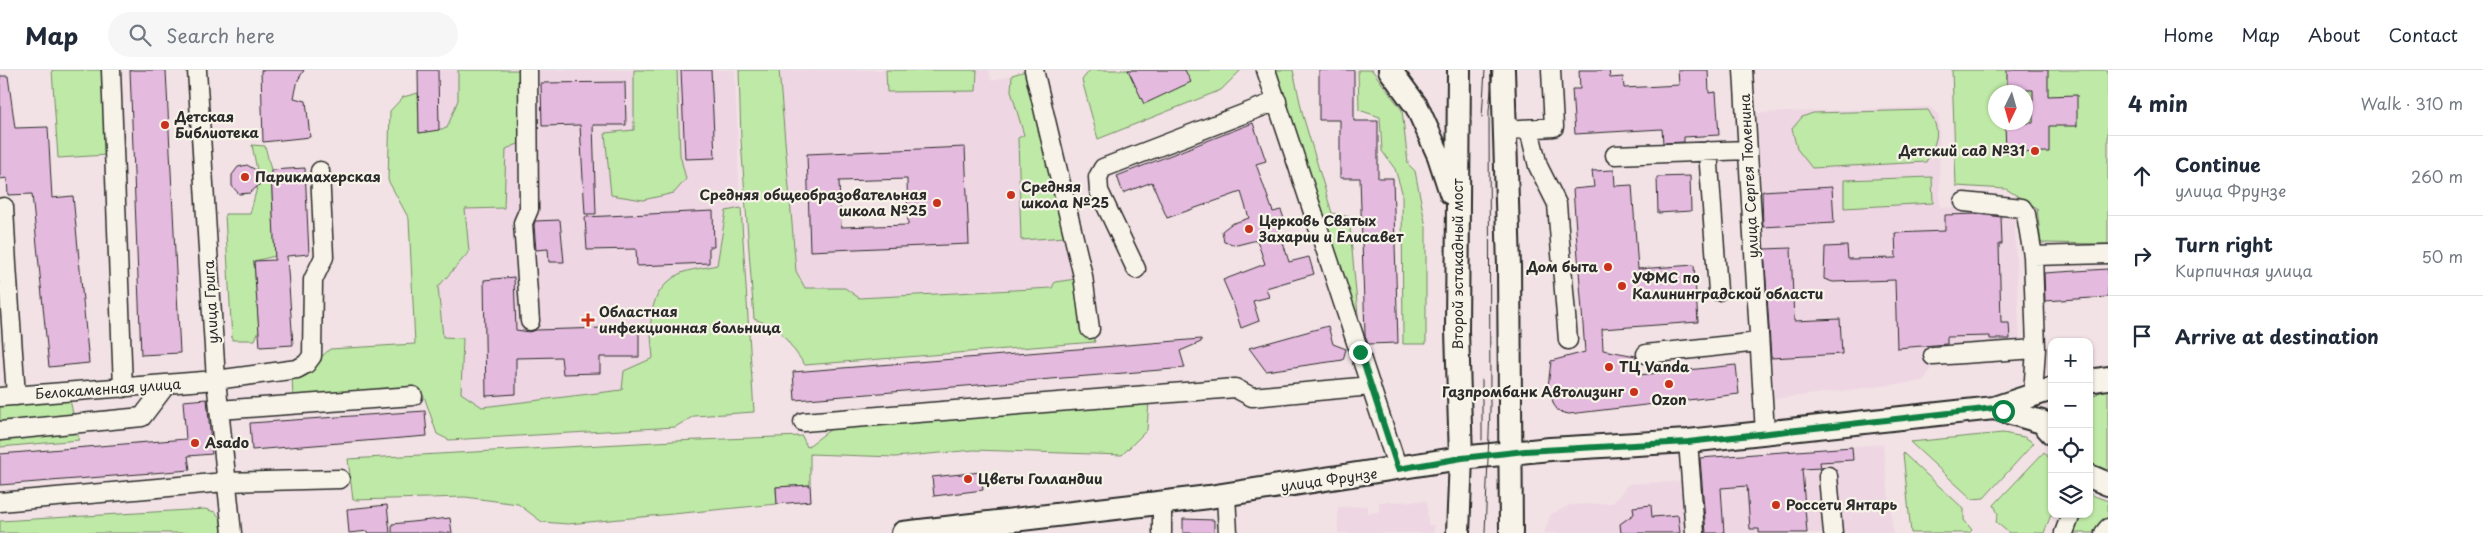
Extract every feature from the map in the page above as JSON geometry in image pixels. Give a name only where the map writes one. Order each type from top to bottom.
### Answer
[{"type":"main road","points":[[1390,70],[1417,107],[1439,156],[1457,208]]},
{"type":"main road","name":"Второй эстакадный мост","points":[[1458,533],[1462,458],[1457,331],[1459,70]]},
{"type":"main road","points":[[1503,71],[1506,130],[1512,453],[1511,533]]},
{"type":"main road","name":"улица Фрунзе","points":[[912,532],[1226,495],[1462,458],[1688,442],[1994,408],[2042,392]]},
{"type":"main road","name":"улица Фрунзе","points":[[1994,408],[2042,422],[2048,429]]},
{"type":"main road","points":[[2093,478],[2108,484]]},
{"type":"street","points":[[111,70],[123,388]]},
{"type":"street","name":"улица Грига","points":[[197,70],[216,380],[232,533]]},
{"type":"street","points":[[528,70],[530,209],[523,223],[530,321]]},
{"type":"street","points":[[1034,70],[1084,276],[1090,329]]},
{"type":"street","points":[[1266,70],[1398,469]]},
{"type":"street","points":[[1506,130],[1554,127],[1551,70]]},
{"type":"street","name":"улица Сергея Тюленина","points":[[1743,70],[1765,433]]},
{"type":"street","points":[[1136,269],[1099,191],[1098,177],[1103,168],[1277,101]]},
{"type":"street","points":[[1528,129],[1538,166],[1557,204],[1568,340]]},
{"type":"street","points":[[1615,155],[1748,150]]},
{"type":"street","points":[[1708,152],[1718,290]]},
{"type":"street","name":"Белокаменная улица","points":[[8,396],[216,380],[296,369],[306,364],[312,356],[313,280],[324,256],[320,171]]},
{"type":"street","points":[[1964,202],[2022,208],[2026,214],[2033,256],[2036,349],[2042,392]]},
{"type":"street","points":[[0,208],[4,207],[3,265],[8,396]]},
{"type":"street","points":[[2033,256],[2108,254]]},
{"type":"street","points":[[1646,354],[1759,342]]},
{"type":"street","points":[[1933,356],[2036,349]]},
{"type":"street","points":[[0,431],[142,417],[167,384]]},
{"type":"street","points":[[803,422],[1235,388],[1252,397],[1371,386]]},
{"type":"street","points":[[219,410],[412,396]]},
{"type":"street","points":[[1688,442],[1695,533]]},
{"type":"street","points":[[1828,476],[1833,533]]},
{"type":"street","points":[[0,502],[226,482],[340,479]]},
{"type":"street","points":[[1226,495],[1228,533]]},
{"type":"street","points":[[1162,503],[1162,533]]},
{"type":"street","points":[[2064,533],[2070,518]]},
{"type":"street","points":[[2104,533],[2108,528]]},
{"type":"shaded area","name":"Областная инфекционная больница","points":[[418,70],[735,70],[739,184],[754,412],[437,434],[422,228]]},
{"type":"shaded area","name":"Средняя школа №25","points":[[764,70],[989,70],[992,81],[1026,71],[1076,279],[1056,282],[1052,288],[786,302]],"holes":[[[965,147],[969,244],[810,250],[807,154]]]},
{"type":"shaded area","points":[[1930,107],[1939,115],[1940,207],[2003,211],[2014,214],[2020,345],[1933,364],[1924,381],[1774,399],[1757,113]]},
{"type":"shaded area","points":[[1883,444],[1893,533],[1705,533],[1699,458]]},
{"type":"shaded area","points":[[1687,481],[1691,533],[1544,533],[1550,515],[1570,505],[1613,503],[1628,484]]},
{"type":"shaded area","points":[[1427,501],[1428,525],[1434,525],[1434,533],[1338,533],[1338,507],[1367,506],[1367,513],[1379,512],[1379,502]]},
{"type":"green space","points":[[52,70],[105,70],[107,155],[58,158]]},
{"type":"green space","points":[[458,70],[522,70],[523,142],[506,149],[504,208],[465,209],[469,252],[438,287],[443,337],[463,338],[461,393],[482,407],[622,390],[624,371],[653,358],[652,311],[660,291],[679,274],[717,265],[726,211],[741,208],[754,412],[694,416],[675,427],[449,440],[437,434],[424,396],[410,389],[293,400],[292,373],[310,367],[330,349],[415,344],[409,219],[388,180],[390,111],[403,97],[418,93],[419,133],[447,128],[458,100]]},
{"type":"green space","points":[[634,70],[677,70],[680,155],[686,179],[674,193],[643,200],[611,195],[605,133],[634,130]]},
{"type":"green space","points":[[739,70],[779,70],[796,271],[805,288],[845,288],[859,298],[1052,288],[1055,282],[1076,279],[1095,342],[805,365],[778,328],[754,319],[741,140]]},
{"type":"green space","points":[[886,70],[977,70],[976,91],[887,92]]},
{"type":"green space","points":[[1090,70],[1241,70],[1221,90],[1098,139],[1082,80]]},
{"type":"green space","points":[[1273,70],[1293,70],[1303,116],[1332,213],[1349,217],[1360,336]]},
{"type":"green space","points":[[1358,70],[1372,70],[1402,110],[1408,164],[1415,171],[1426,227],[1426,344],[1403,344],[1402,192],[1395,169],[1382,151],[1380,117],[1359,110]]},
{"type":"green space","name":"Детский сад №31","points":[[1952,70],[2108,70],[2108,244],[2041,243],[2037,208],[2006,189],[1956,186]]},
{"type":"green space","points":[[1026,71],[1066,237],[1021,240],[1018,138],[1024,135],[1011,91],[1012,75]]},
{"type":"green space","points":[[1928,110],[1935,124],[1936,136],[1933,148],[1926,162],[1812,168],[1797,149],[1792,129],[1802,117],[1813,113]]},
{"type":"green space","points":[[252,145],[265,146],[271,170],[275,256],[254,261],[259,330],[255,340],[232,340],[225,214],[250,214],[259,180]]},
{"type":"green space","points":[[1932,177],[1933,203],[1844,208],[1844,180]]},
{"type":"green space","points":[[2108,388],[2108,472],[2093,464],[2093,396]]},
{"type":"green space","points":[[70,400],[79,440],[0,447],[0,402]]},
{"type":"green space","points":[[1149,400],[1147,430],[1122,455],[974,450],[895,457],[810,454],[810,485],[776,487],[777,504],[568,524],[542,522],[518,504],[465,497],[353,500],[348,459],[802,436],[807,447],[835,426]]},
{"type":"green space","points":[[2003,433],[2024,437],[2034,443],[1984,498],[1972,499],[1910,442]]},
{"type":"green space","points":[[2044,452],[2048,457],[2048,518],[2050,518],[2044,533],[2009,533],[1996,522],[1998,514],[1994,505]]},
{"type":"green space","points":[[1903,453],[1964,509],[1964,520],[1972,530],[1969,533],[1911,533]]},
{"type":"green space","points":[[2093,495],[2108,501],[2108,520],[2096,533],[2074,533],[2079,518],[2093,518]]},
{"type":"green space","points":[[205,509],[215,512],[221,519],[222,533],[0,533],[0,521]]},
{"type":"building","points":[[130,70],[166,70],[180,353],[141,355]]},
{"type":"building","points":[[261,70],[304,70],[298,80],[294,98],[306,101],[310,137],[263,142]]},
{"type":"building","points":[[418,70],[438,70],[439,130],[419,133]]},
{"type":"building","points":[[681,70],[711,70],[715,158],[685,159]]},
{"type":"building","points":[[1128,70],[1185,70],[1191,82],[1144,104]]},
{"type":"building","points":[[1319,70],[1354,70],[1354,121],[1378,121],[1378,178],[1393,178],[1398,343],[1368,344],[1365,335],[1360,178],[1340,178],[1340,120],[1319,120]]},
{"type":"building","points":[[1579,70],[1609,70],[1610,78],[1623,77],[1624,88],[1679,85],[1678,70],[1708,70],[1709,93],[1716,92],[1719,135],[1684,137],[1684,142],[1663,143],[1662,129],[1575,134],[1572,89],[1580,89]]},
{"type":"building","points":[[2007,70],[2048,70],[2048,96],[2077,95],[2077,126],[2049,126],[2049,152],[2006,153],[2005,130],[2033,130],[2033,85],[2007,85]]},
{"type":"building","points":[[0,76],[8,76],[15,128],[48,127],[52,198],[73,196],[89,363],[49,367],[32,194],[8,195],[7,178],[0,179]]},
{"type":"building","points":[[625,82],[626,125],[593,125],[596,214],[585,214],[580,125],[542,126],[541,83]]},
{"type":"building","points":[[1253,123],[1266,161],[1256,164],[1273,212],[1281,210],[1286,224],[1278,226],[1289,262],[1309,257],[1314,274],[1266,288],[1269,297],[1253,301],[1259,321],[1241,328],[1223,280],[1265,264],[1257,240],[1237,245],[1224,242],[1222,231],[1231,224],[1249,218],[1241,192],[1167,218],[1152,182],[1123,193],[1117,176]]},
{"type":"building","name":"Средняя общеобразовательная школа №25","points":[[965,147],[969,244],[810,251],[807,154]],"holes":[[[907,179],[908,225],[841,227],[839,181]]]},
{"type":"building","name":"Парикмахерская","points":[[247,165],[268,177],[250,193],[239,194],[232,186],[232,175],[238,167]]},
{"type":"building","points":[[305,168],[309,254],[287,256],[293,345],[260,347],[254,261],[275,260],[271,170]]},
{"type":"building","name":"Дом быта","points":[[1614,170],[1615,186],[1632,185],[1638,269],[1694,265],[1698,322],[1602,329],[1603,350],[1636,356],[1639,375],[1736,365],[1739,394],[1569,414],[1559,412],[1554,405],[1548,387],[1551,361],[1585,352],[1573,189],[1594,187],[1592,171]]},
{"type":"building","points":[[1690,176],[1691,211],[1658,213],[1657,177]]},
{"type":"building","points":[[1832,187],[1834,223],[1763,227],[1762,191]]},
{"type":"building","points":[[713,211],[714,247],[709,247],[709,263],[637,266],[636,249],[587,250],[585,217]]},
{"type":"building","points":[[1978,214],[2001,217],[2002,244],[1999,244],[2001,323],[2009,323],[2010,339],[1990,339],[1990,336],[1947,337],[1947,344],[1897,348],[1895,280],[1833,282],[1824,279],[1825,247],[1847,246],[1848,259],[1896,258],[1895,233],[1945,231],[1945,215]]},
{"type":"building","points":[[560,220],[564,262],[549,262],[548,249],[536,250],[535,221]]},
{"type":"building","points":[[1791,248],[1794,321],[1840,319],[1842,354],[1771,358],[1764,249]]},
{"type":"building","points":[[2108,269],[2108,297],[2045,301],[2044,273]]},
{"type":"building","points":[[514,277],[516,330],[530,332],[536,330],[639,327],[639,357],[600,357],[600,373],[563,374],[561,357],[516,358],[516,394],[486,396],[484,280]]},
{"type":"building","points":[[1328,326],[1333,344],[1346,349],[1343,360],[1266,371],[1249,348]]},
{"type":"building","points":[[1201,339],[1201,342],[1180,351],[1185,368],[795,400],[793,372]]},
{"type":"building","points":[[207,399],[212,454],[188,456],[190,470],[0,485],[0,454],[186,439],[183,401]]},
{"type":"building","points":[[425,411],[427,436],[252,450],[250,423]]},
{"type":"building","name":"Россети Янтарь","points":[[1852,447],[1853,460],[1820,462],[1821,468],[1802,469],[1807,533],[1759,533],[1759,529],[1750,529],[1747,486],[1721,488],[1724,533],[1706,533],[1700,458]]},
{"type":"building","points":[[981,472],[983,490],[934,496],[932,477]]},
{"type":"building","points":[[810,485],[811,501],[777,504],[776,487]]},
{"type":"building","points":[[387,505],[390,533],[368,533],[368,531],[349,533],[347,509]]},
{"type":"building","points":[[1651,505],[1652,517],[1678,515],[1680,533],[1621,533],[1620,524],[1634,514],[1633,507]]},
{"type":"building","points":[[450,518],[452,533],[392,533],[392,524]]},
{"type":"building","points":[[1183,519],[1214,520],[1214,533],[1183,533]]},
{"type":"tram line","points":[[1482,117],[1485,70]]},
{"type":"tram line","points":[[1485,533],[1490,409],[1489,111],[1493,70]]},
{"type":"tram line","points":[[1482,380],[1482,440]]},
{"type":"place","name":"Детская Библиотека","points":[[165,125]]},
{"type":"place","name":"Детский сад №31","points":[[2035,151]]},
{"type":"place","name":"Парикмахерская","points":[[245,177]]},
{"type":"place","name":"Средняя школа №25","points":[[1011,195]]},
{"type":"place","name":"Средняя общеобразовательная школа №25","points":[[937,203]]},
{"type":"place","name":"Церковь Святых Захарии и Елисавет","points":[[1249,229]]},
{"type":"place","name":"Дом быта","points":[[1608,267]]},
{"type":"place","name":"УФМС по Калининградской области","points":[[1622,286]]},
{"type":"place","name":"Областная инфекционная больница","points":[[588,320]]},
{"type":"place","name":"ТЦ Vanda","points":[[1609,367]]},
{"type":"place","name":"Ozon","points":[[1669,384]]},
{"type":"place","name":"Газпромбанк Автолизинг","points":[[1634,392]]},
{"type":"place","name":"Asado","points":[[195,443]]},
{"type":"place","name":"Цветы Голландии","points":[[968,479]]},
{"type":"place","name":"Россети Янтарь","points":[[1776,505]]},
{"type":"route","points":[[1360,352],[1398,469],[1462,458],[1525,451],[1688,442],[1994,408],[2003,411]]}]
